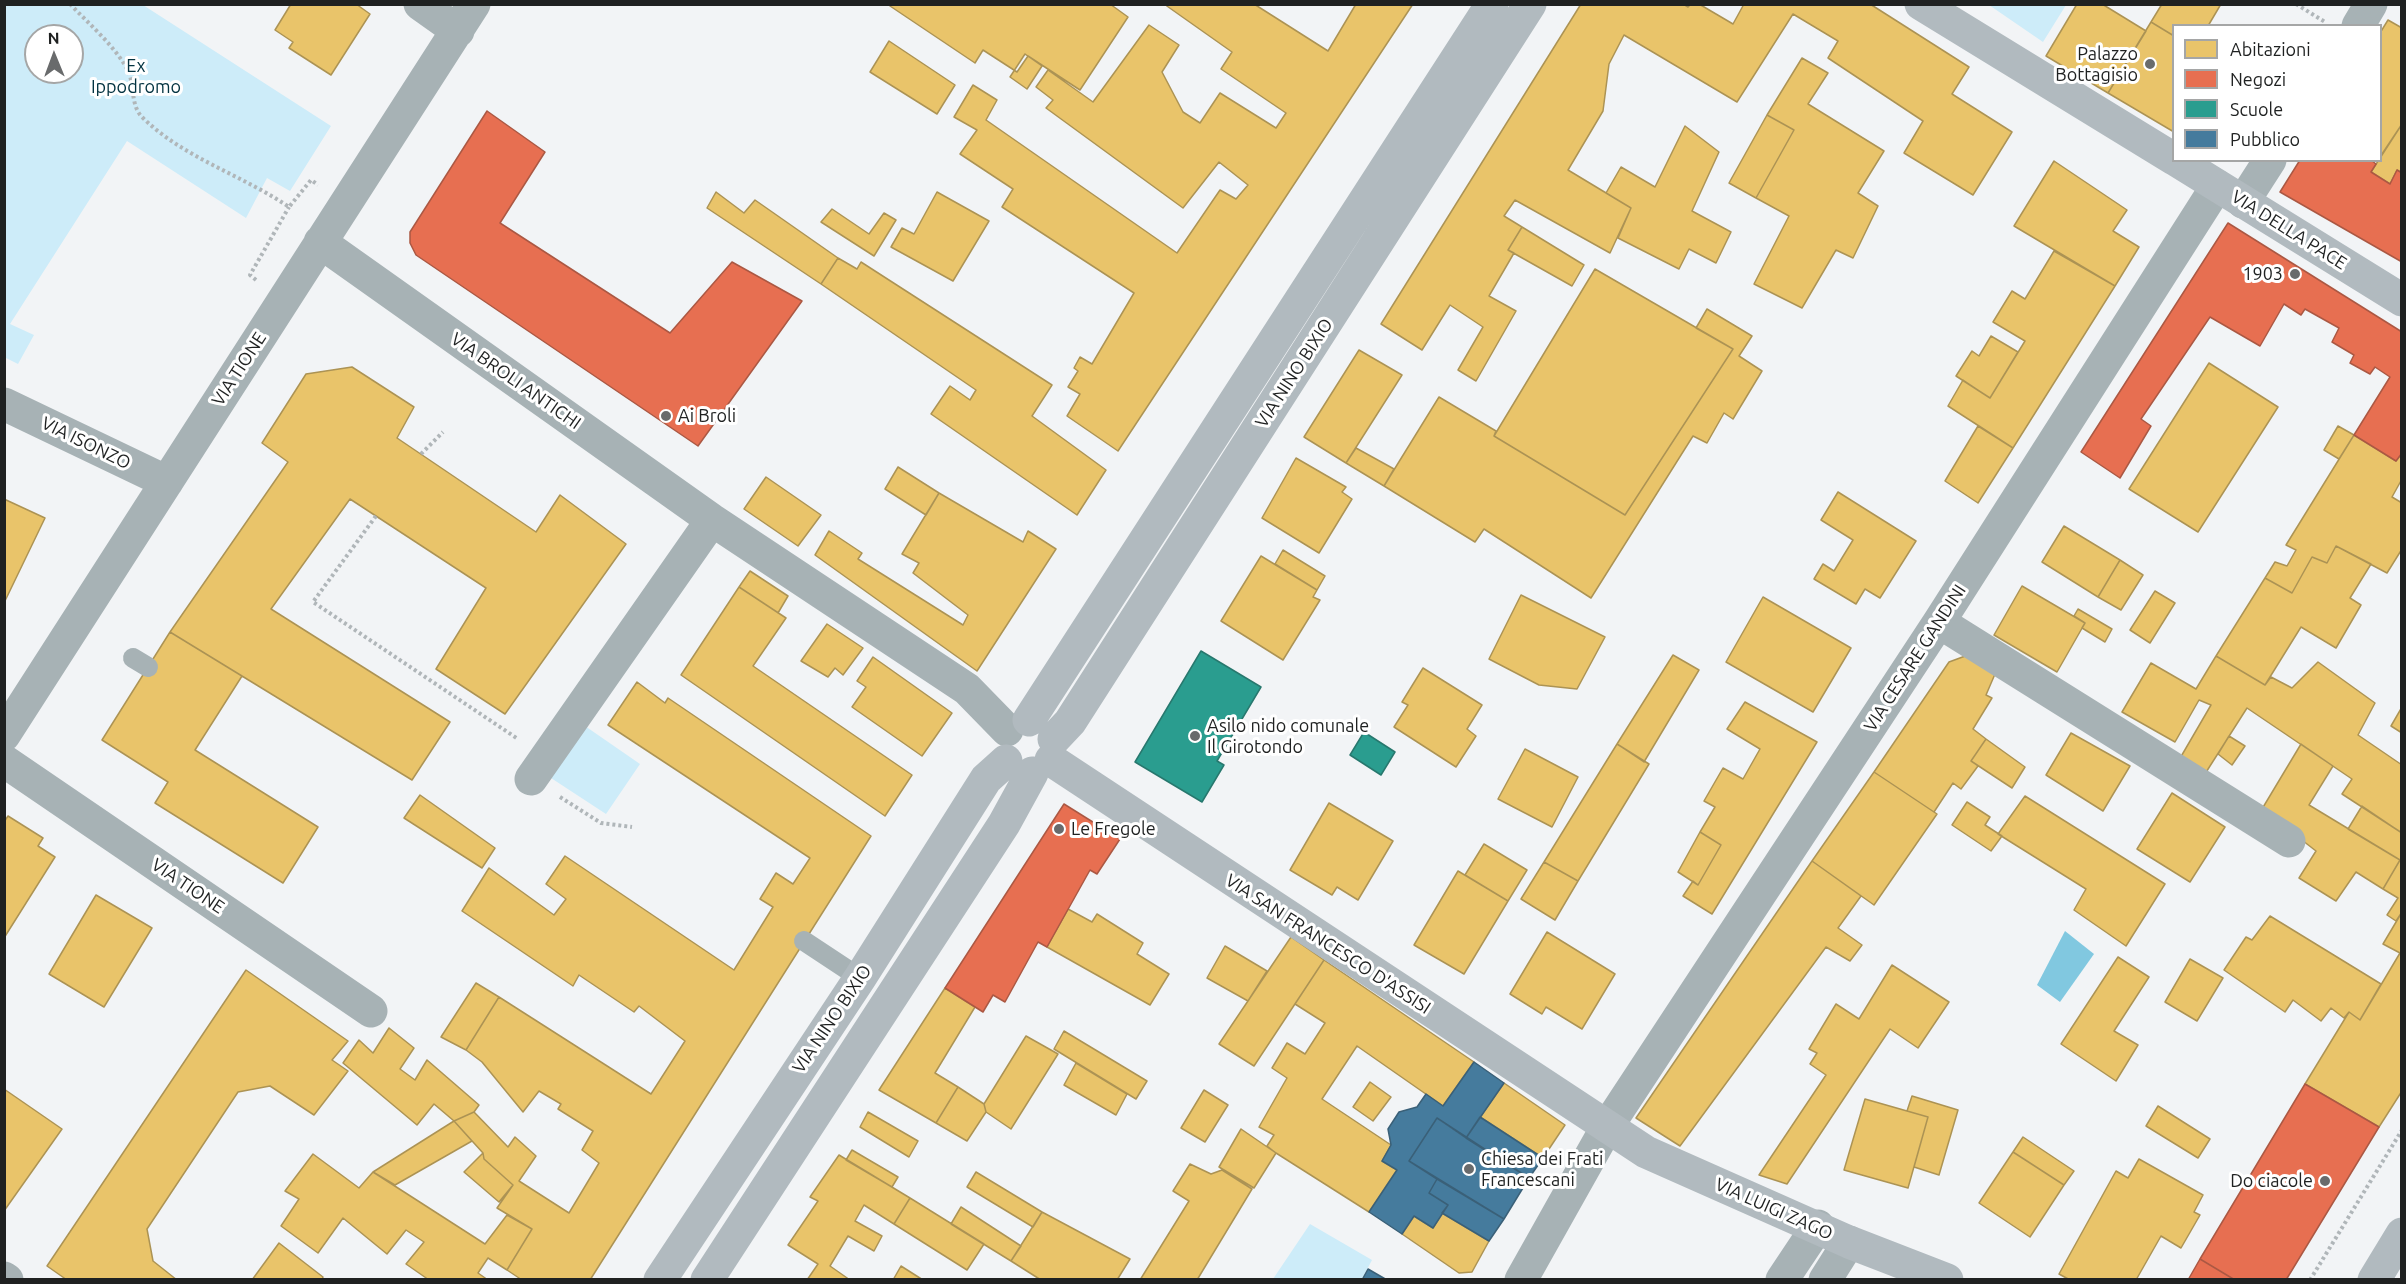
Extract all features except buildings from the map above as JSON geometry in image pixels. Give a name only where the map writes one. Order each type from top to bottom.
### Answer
[{"type":"street","points":[[420,4],[466,18]]},
{"type":"street","name":"VIA NINO BIXIO","points":[[707,1280],[1004,824],[1030,747],[1492,4]]},
{"type":"street","name":"VIA NINO BIXIO","points":[[660,1280],[860,978],[986,779],[1076,713],[1530,4]]},
{"type":"street","name":"VIA DELLA PACE","points":[[1921,4],[2172,158]]},
{"type":"street","points":[[2359,24],[2371,4]]},
{"type":"street","name":"VIA TIONE","points":[[4,735],[466,18]]},
{"type":"street","name":"VIA DELLA PACE","points":[[2178,162],[2402,300]]},
{"type":"street","name":"VIA CESARE GANDINI","points":[[1521,1280],[1607,1126],[1939,621],[2230,194],[2268,162]]},
{"type":"street","name":"VIA BROLI ANTICHI","points":[[320,242],[712,520],[967,689],[1030,747]]},
{"type":"street","name":"VIA ISONZO","points":[[4,404],[167,482]]},
{"type":"street","points":[[538,768],[712,520]]},
{"type":"street","points":[[1939,621],[2289,841]]},
{"type":"street","name":"VIA SAN FRANCESCO D'ASSISI","points":[[1030,747],[1607,1126]]},
{"type":"street","name":"VIA TIONE","points":[[4,761],[371,1011]]},
{"type":"street","name":"VIA LUIGI ZAGO","points":[[1607,1126],[1646,1152],[1849,1242],[1947,1280]]},
{"type":"street","points":[[1782,1280],[1818,1227]]},
{"type":"street","points":[[2374,1280],[2402,1234]]},
{"type":"street","points":[[1825,1280],[1849,1242]]},
{"type":"lane","points":[[804,941],[860,978]]},
{"type":"path","points":[[70,4],[122,60],[129,73],[132,95],[141,116],[160,132],[289,207],[311,180],[345,203]]},
{"type":"path","points":[[2296,4],[2328,24]]},
{"type":"path","points":[[420,454],[443,432]]},
{"type":"path","points":[[376,516],[313,602],[538,768],[601,823],[632,827]]},
{"type":"path","points":[[2310,1280],[2402,1130]]},
{"type":"green space","name":"Ex Ippodromo","points":[[4,5],[143,5],[331,126],[290,191],[267,178],[246,218],[127,141],[10,324],[34,335],[18,364],[4,357]]},
{"type":"green space","points":[[1989,5],[2066,5],[2043,42]]},
{"type":"green space","points":[[585,726],[640,764],[606,814],[551,778]]},
{"type":"green space","points":[[1310,1224],[1372,1260],[1362,1279],[1273,1279]]},
{"type":"water","points":[[2065,931],[2094,954],[2060,1002],[2037,985]]},
{"type":"place","name":"Palazzo Bottagisio","points":[[2150,64]]},
{"type":"place","name":"1903","points":[[2295,274]]},
{"type":"place","name":"Ai Broli","points":[[666,416]]},
{"type":"place","name":"Asilo nido comunale Il Girotondo","points":[[1195,736]]},
{"type":"place","name":"Le Fregole","points":[[1059,829]]},
{"type":"place","name":"Chiesa dei Frati Francescani","points":[[1469,1169]]},
{"type":"place","name":"Do ciacole","points":[[2325,1181]]}]
